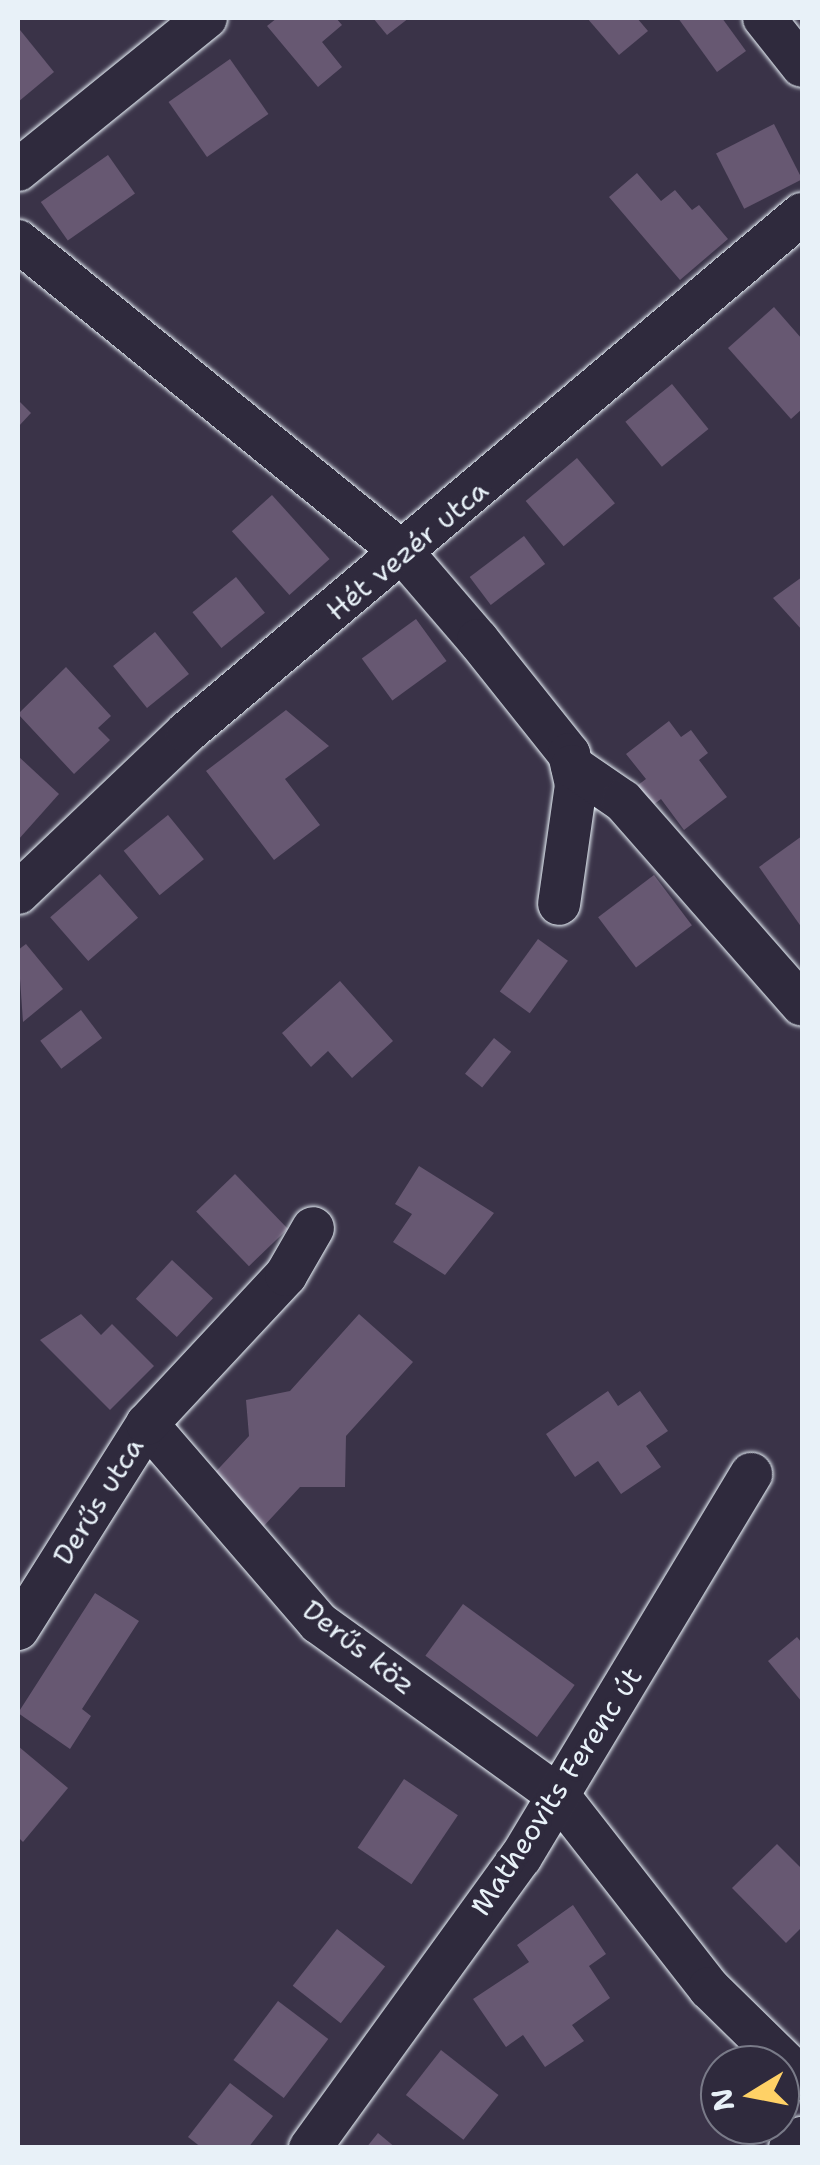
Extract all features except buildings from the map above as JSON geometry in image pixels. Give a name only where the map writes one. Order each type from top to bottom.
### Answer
[{"type":"street","points":[[18,170],[206,18]]},
{"type":"street","points":[[764,18],[802,66]]},
{"type":"street","name":"Hét vezér utca","points":[[18,894],[188,732],[404,554],[802,214]]},
{"type":"street","points":[[18,241],[404,554],[572,766],[622,801],[802,1004]]},
{"type":"street","points":[[559,904],[571,855],[572,766]]},
{"type":"street","name":"Derűs utca","points":[[18,1629],[147,1424],[286,1275],[314,1228]]},
{"type":"street","name":"Derűs köz","points":[[147,1424],[319,1623],[559,1796],[709,1988],[802,2079]]},
{"type":"street","name":"Matheovits Ferenc út","points":[[310,2148],[559,1796],[752,1474]]},
{"type":"street","points":[[790,2148],[802,2138]]}]
